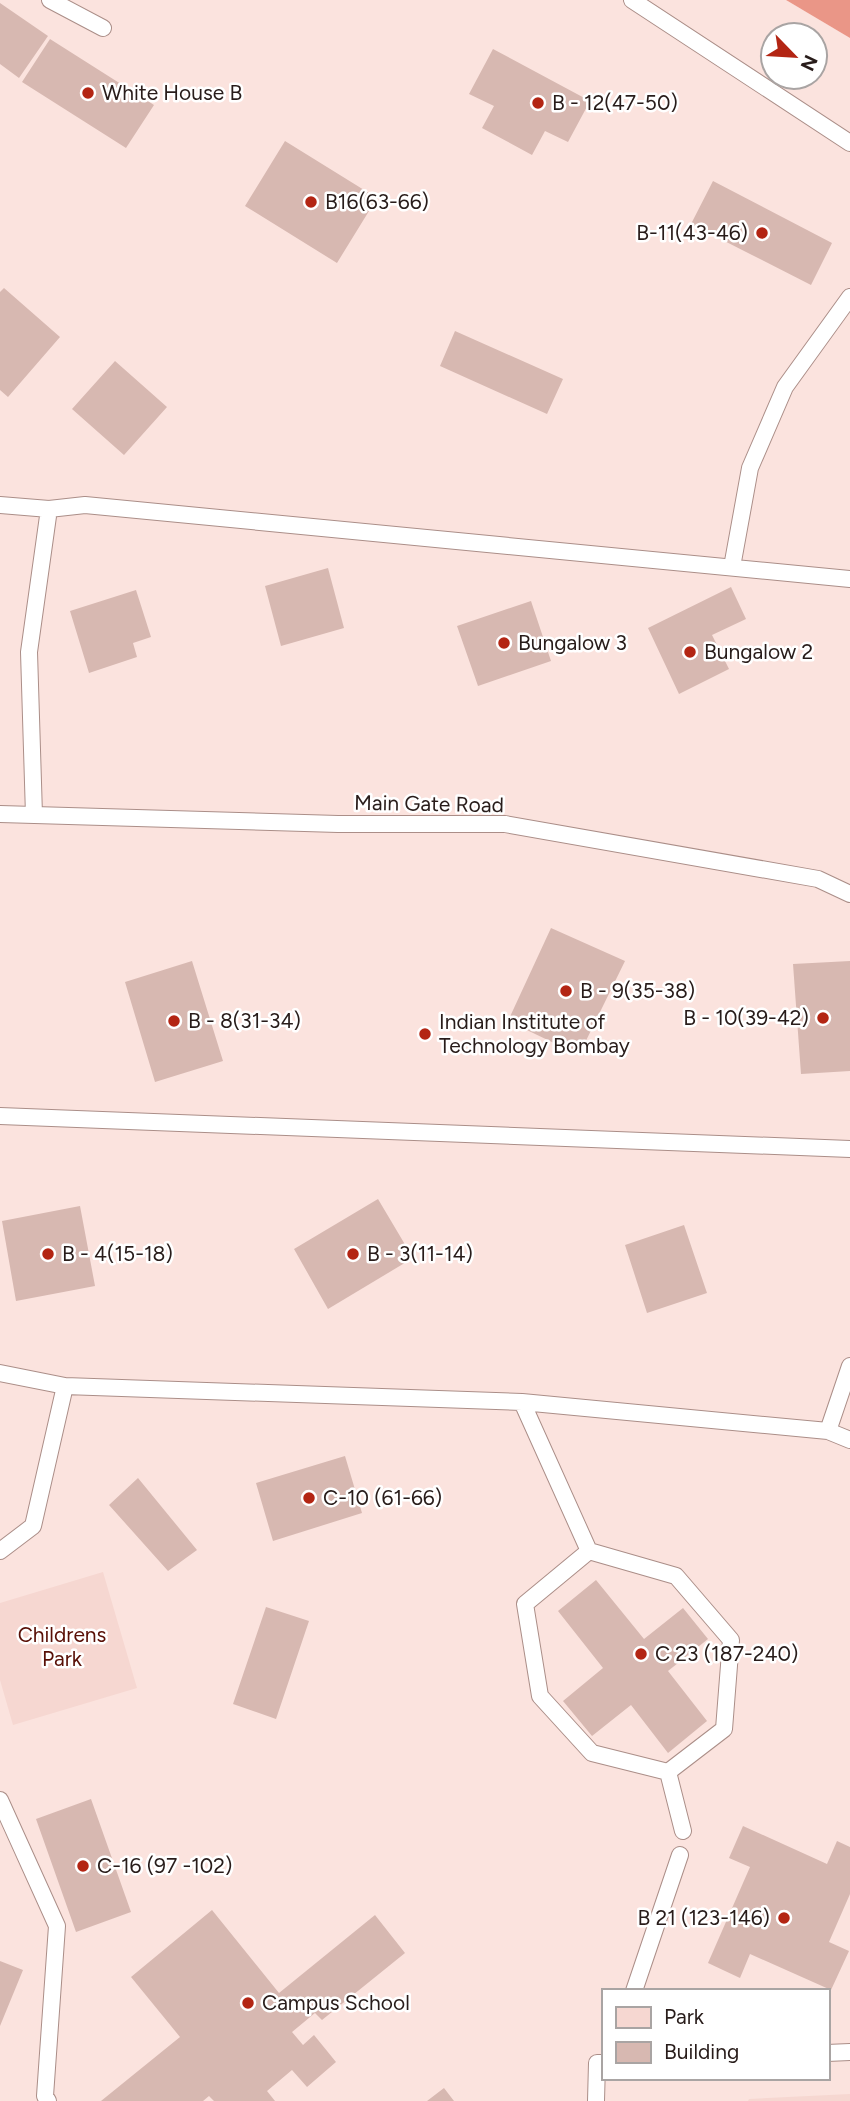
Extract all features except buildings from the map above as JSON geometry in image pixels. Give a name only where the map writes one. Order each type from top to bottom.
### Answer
[{"type":"lane","points":[[50,0],[103,28]]},
{"type":"lane","points":[[632,0],[850,143]]},
{"type":"lane","points":[[733,568],[750,468],[785,387],[850,297]]},
{"type":"lane","points":[[1,505],[49,509],[85,505],[850,579]]},
{"type":"lane","points":[[34,815],[29,652],[49,509]]},
{"type":"lane","name":"Main Gate Road","points":[[0,814],[338,824],[505,824],[818,879],[850,894]]},
{"type":"lane","points":[[0,1116],[850,1149]]},
{"type":"lane","points":[[828,1431],[850,1366]]},
{"type":"lane","points":[[0,1373],[65,1387],[522,1402],[828,1431],[850,1440]]},
{"type":"lane","points":[[0,1551],[33,1526],[65,1387]]},
{"type":"lane","points":[[522,1402],[589,1551],[676,1576],[731,1640],[724,1729],[668,1772]]},
{"type":"lane","points":[[589,1551],[526,1604],[540,1696],[592,1753],[668,1772]]},
{"type":"lane","points":[[668,1772],[683,1831]]},
{"type":"lane","points":[[0,1800],[57,1926],[45,2095],[48,2101]]},
{"type":"lane","points":[[635,1989],[680,1855]]},
{"type":"lane","points":[[829,2053],[850,2052]]},
{"type":"lane","points":[[596,2101],[600,2063]]},
{"type":"shaded area","name":"Indian Institute of Technology Bombay","points":[[0,0],[786,0],[821,21],[759,21],[759,91],[829,91],[829,26],[850,38],[850,2101],[0,2101]]},
{"type":"shaded area","points":[[786,0],[850,0],[850,38],[829,26],[829,21],[821,21]]},
{"type":"green space","name":"Childrens Park","points":[[103,1572],[137,1688],[13,1725],[0,1680],[0,1603]]},
{"type":"green space","points":[[850,2094],[850,2101],[748,2101],[749,2099]]},
{"type":"place","name":"White House B","points":[[88,93]]},
{"type":"place","name":"B - 12(47-50)","points":[[538,103]]},
{"type":"place","name":"B16(63-66)","points":[[311,202]]},
{"type":"place","name":"B-11(43-46)","points":[[762,233]]},
{"type":"place","name":"Bungalow 3","points":[[504,643]]},
{"type":"place","name":"Bungalow 2","points":[[690,652]]},
{"type":"place","name":"B - 9(35-38)","points":[[566,991]]},
{"type":"place","name":"B - 10(39-42)","points":[[823,1018]]},
{"type":"place","name":"B - 8(31-34)","points":[[174,1021]]},
{"type":"place","name":"Indian Institute of Technology Bombay","points":[[425,1034]]},
{"type":"place","name":"B - 4(15-18)","points":[[48,1254]]},
{"type":"place","name":"B - 3(11-14)","points":[[353,1254]]},
{"type":"place","name":"C-10 (61-66)","points":[[309,1498]]},
{"type":"place","name":"C 23 (187-240)","points":[[641,1654]]},
{"type":"place","name":"C-16 (97 -102)","points":[[83,1866]]},
{"type":"place","name":"B 21 (123-146)","points":[[784,1918]]},
{"type":"place","name":"Campus School","points":[[248,2003]]}]
